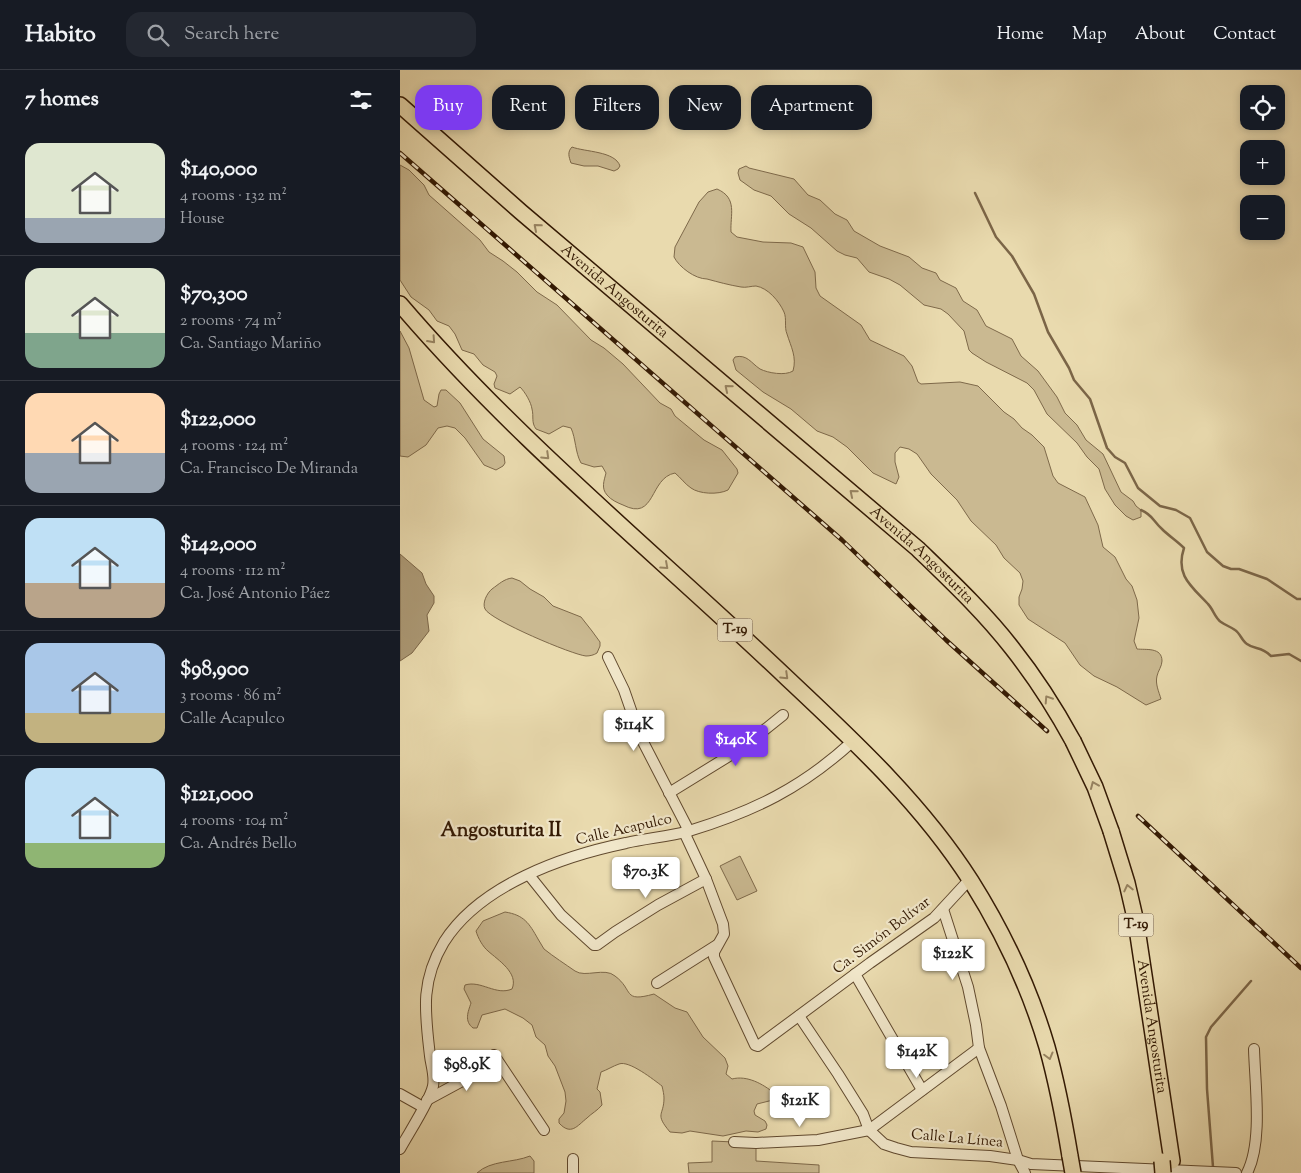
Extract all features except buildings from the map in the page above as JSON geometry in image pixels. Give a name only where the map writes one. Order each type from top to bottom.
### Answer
[{"type":"highway","name":"Avenida Angosturita","points":[[400,105],[528,219],[918,549],[970,600],[1012,647],[1073,741],[1095,787],[1127,883],[1136,922],[1151,1022],[1168,1167]]},
{"type":"highway","name":"T-19","points":[[400,304],[450,361],[550,460],[770,661],[853,741],[922,814],[970,879],[1000,934],[1027,990],[1052,1067],[1073,1173]]},
{"type":"street","points":[[608,657],[624,690],[640,736],[686,831],[723,924],[724,934],[718,944],[657,983]]},
{"type":"street","points":[[669,793],[742,748],[783,715]]},
{"type":"street","name":"Calle Acapulco","points":[[400,1149],[433,1086],[425,1002],[428,980],[433,963],[445,942],[464,919],[494,895],[529,875],[567,859],[600,849],[686,831],[752,808],[793,788],[825,765],[853,741]]},
{"type":"street","points":[[529,875],[561,915],[587,939],[597,945],[658,905],[706,879]]},
{"type":"street","name":"Ca. Simón Bolívar","points":[[718,944],[714,957],[748,1032],[755,1045],[758,1046],[934,918],[970,879]]},
{"type":"street","points":[[943,909],[968,987],[979,1048],[1001,1106],[1018,1160],[1024,1171],[1101,1173]]},
{"type":"street","points":[[855,974],[922,1090]]},
{"type":"street","points":[[799,1016],[838,1074],[862,1114],[869,1130]]},
{"type":"street","points":[[734,1142],[756,1143],[818,1140],[869,1130],[979,1048]]},
{"type":"street","points":[[1247,1173],[1254,1158],[1256,1142],[1254,1050]]},
{"type":"street","points":[[400,1094],[425,1103],[464,1080],[494,1055],[544,1130]]},
{"type":"street","name":"Calle La Línea","points":[[869,1130],[884,1144],[902,1150],[1018,1160],[1031,1164],[1236,1173]]},
{"type":"street","points":[[573,1159],[573,1173]]},
{"type":"shaded area","points":[[572,147],[612,157],[620,166],[614,171],[598,166],[584,166],[571,163],[569,153]]},
{"type":"shaded area","points":[[400,165],[409,170],[424,185],[429,195],[480,240],[489,252],[517,272],[537,292],[557,305],[591,340],[623,364],[660,403],[671,409],[675,416],[704,440],[722,450],[738,473],[728,490],[714,493],[699,492],[694,490],[675,473],[661,482],[647,504],[641,508],[634,509],[617,502],[607,495],[604,487],[606,473],[602,466],[594,467],[581,463],[571,428],[563,426],[549,434],[536,429],[530,403],[520,387],[510,394],[495,388],[494,384],[497,376],[495,372],[483,365],[474,354],[462,350],[449,326],[437,321],[429,310],[411,297],[400,280]]},
{"type":"shaded area","points":[[746,166],[794,179],[808,195],[820,200],[835,214],[847,220],[854,231],[880,246],[909,257],[922,268],[936,273],[940,280],[956,288],[963,301],[977,310],[986,326],[1012,339],[1021,356],[1038,371],[1057,397],[1065,413],[1077,425],[1086,440],[1103,454],[1121,492],[1141,510],[1141,517],[1133,520],[1115,505],[1105,489],[1099,469],[1077,443],[1047,414],[1034,390],[1027,383],[972,353],[969,350],[964,331],[941,309],[924,305],[900,285],[869,272],[857,258],[837,251],[811,228],[789,214],[771,196],[754,190],[740,180],[739,169]]},
{"type":"shaded area","points":[[717,189],[728,197],[732,208],[731,232],[737,237],[763,242],[791,243],[803,247],[815,272],[816,288],[820,296],[861,325],[870,340],[904,356],[912,366],[918,382],[921,384],[960,382],[978,386],[1044,447],[1053,476],[1058,483],[1085,497],[1098,525],[1103,547],[1115,557],[1126,579],[1132,586],[1137,600],[1139,618],[1134,641],[1137,649],[1156,651],[1161,657],[1162,663],[1157,679],[1161,699],[1146,705],[1117,687],[1094,676],[1080,665],[1065,643],[1028,619],[1019,605],[1023,581],[1020,573],[1004,558],[996,545],[971,521],[957,500],[931,474],[917,454],[909,449],[900,447],[895,453],[899,477],[896,484],[873,473],[847,447],[833,437],[817,431],[791,409],[763,392],[736,370],[733,360],[739,356],[746,358],[763,370],[776,373],[790,373],[793,371],[794,357],[786,331],[784,312],[769,292],[756,286],[741,287],[697,277],[683,268],[674,257],[675,247],[699,202],[708,192]]},
{"type":"shaded area","points":[[400,331],[409,348],[424,400],[434,407],[437,406],[441,390],[446,390],[460,403],[483,439],[504,456],[505,463],[503,466],[496,470],[484,465],[465,438],[455,428],[447,426],[438,428],[426,445],[408,457],[400,456]]},
{"type":"shaded area","points":[[400,554],[422,573],[426,584],[434,596],[434,603],[427,615],[429,631],[412,653],[400,661]]},
{"type":"shaded area","points":[[512,578],[520,581],[544,597],[553,606],[581,617],[600,642],[597,653],[586,656],[565,650],[532,636],[490,614],[484,607],[490,591],[506,579]]},
{"type":"shaded area","points":[[740,856],[757,891],[737,900],[720,866]]},
{"type":"shaded area","points":[[505,912],[517,915],[525,921],[532,928],[544,949],[575,971],[579,973],[611,973],[621,981],[633,996],[654,994],[675,1008],[687,1012],[703,1037],[725,1058],[728,1066],[726,1074],[732,1079],[749,1079],[765,1086],[774,1093],[776,1097],[773,1100],[757,1104],[754,1111],[755,1115],[765,1121],[766,1129],[758,1132],[746,1131],[723,1136],[690,1131],[682,1133],[670,1132],[661,1118],[664,1104],[662,1086],[641,1071],[623,1064],[601,1072],[597,1089],[600,1092],[602,1105],[574,1128],[567,1129],[563,1127],[559,1123],[559,1119],[564,1113],[565,1092],[555,1066],[548,1056],[545,1045],[536,1037],[532,1025],[505,1009],[482,1015],[477,1028],[473,1028],[468,1022],[471,1003],[464,989],[465,985],[477,984],[500,991],[512,989],[513,978],[510,972],[484,947],[476,931],[483,921]]},
{"type":"shaded area","points":[[712,1141],[756,1143],[756,1161],[819,1165],[819,1173],[689,1173],[688,1163],[712,1162]]},
{"type":"shaded area","points":[[530,1156],[534,1161],[534,1173],[477,1173],[495,1164]]},
{"type":"waterway","points":[[975,193],[996,237],[1012,256],[1034,294],[1048,332],[1074,380],[1090,399],[1107,448],[1115,457],[1125,463],[1138,488],[1160,506],[1176,510],[1190,518],[1207,552],[1223,566],[1239,569],[1267,579],[1297,599],[1301,599]]},
{"type":"waterway","points":[[1141,510],[1151,516],[1162,529],[1184,548],[1182,557],[1183,573],[1219,620],[1237,631],[1245,643],[1250,646],[1264,651],[1271,656],[1289,654],[1301,661]]},
{"type":"waterway","points":[[1213,1167],[1207,1089],[1206,1037],[1211,1027],[1251,981]]},
{"type":"railway","points":[[400,153],[842,540],[946,640],[1047,731]]},
{"type":"railway","points":[[1138,816],[1301,968]]},
{"type":"district","name":"Angosturita II","points":[[501,831]]}]
